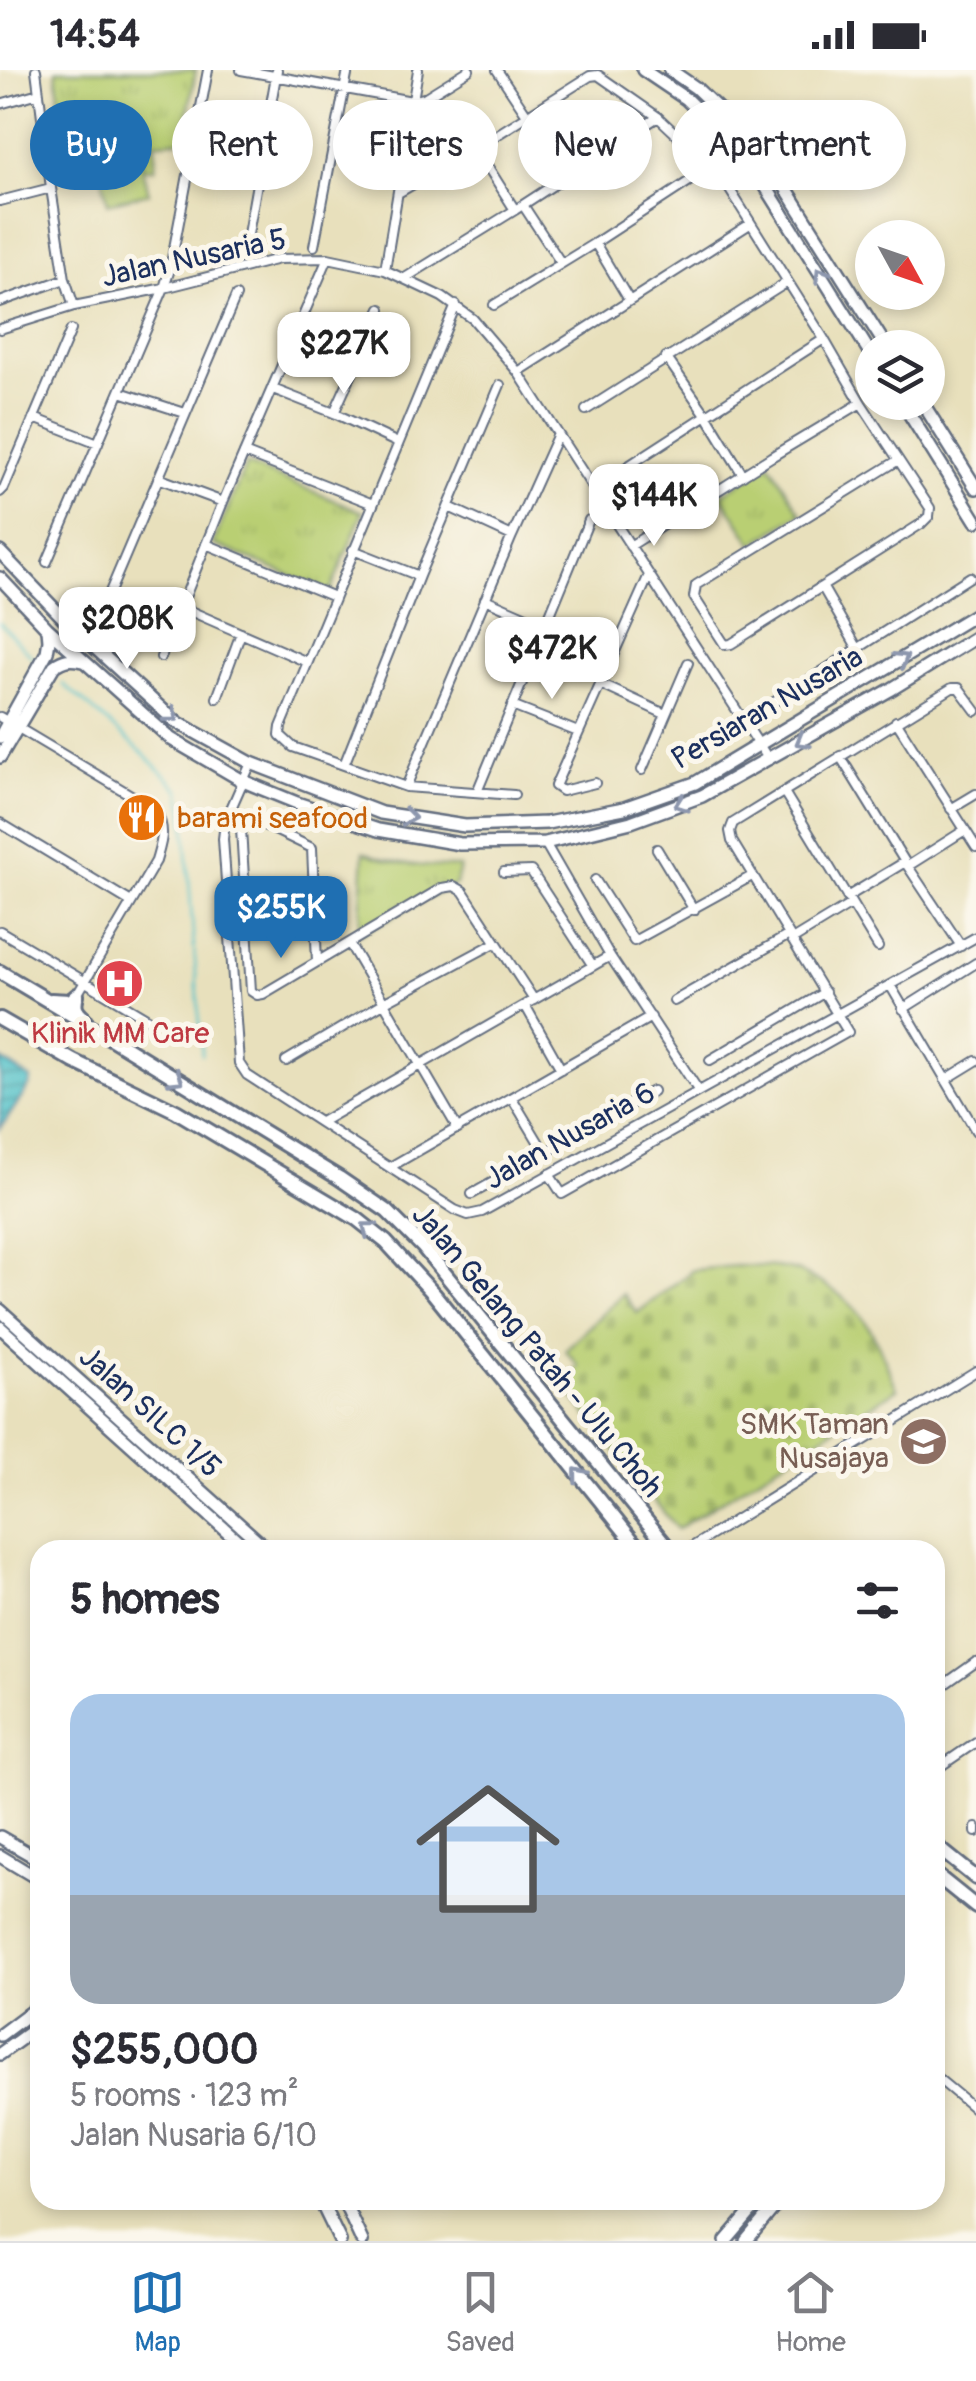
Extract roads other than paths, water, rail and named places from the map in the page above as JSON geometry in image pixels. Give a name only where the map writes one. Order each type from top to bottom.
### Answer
[{"type":"main road","name":"Jalan Gelang Patah - Ulu Choh","points":[[0,972],[387,1211],[422,1246],[662,1540]]},
{"type":"main road","points":[[35,993],[62,1001],[77,995]]},
{"type":"main road","points":[[77,995],[76,1010],[94,1028]]},
{"type":"main road","name":"Jalan Gelang Patah - Ulu Choh","points":[[0,1018],[73,1061],[176,1111],[356,1219],[386,1242],[434,1294],[632,1540]]},
{"type":"main road","points":[[945,1853],[976,1878]]},
{"type":"main road","points":[[945,1882],[976,1907]]},
{"type":"street","points":[[36,70],[40,100]]},
{"type":"street","points":[[47,562],[164,288],[208,70]]},
{"type":"street","points":[[241,70],[276,73],[412,100],[424,98],[470,70]]},
{"type":"street","points":[[314,246],[348,70]]},
{"type":"street","points":[[412,100],[418,70]]},
{"type":"street","points":[[498,70],[518,100]]},
{"type":"street","points":[[642,70],[686,99],[751,163],[856,330]]},
{"type":"street","points":[[670,70],[696,88],[764,153],[876,330]]},
{"type":"street","points":[[247,240],[276,73]]},
{"type":"street","points":[[550,100],[590,76],[598,76],[633,100]]},
{"type":"street","points":[[0,104],[39,93]]},
{"type":"street","points":[[652,113],[672,130]]},
{"type":"street","points":[[405,278],[658,117]]},
{"type":"street","points":[[498,179],[561,263]]},
{"type":"street","points":[[0,201],[42,190]]},
{"type":"street","points":[[50,190],[65,279],[74,306]]},
{"type":"street","points":[[385,270],[398,190]]},
{"type":"street","points":[[398,193],[403,190]]},
{"type":"street","points":[[494,305],[676,190]]},
{"type":"street","points":[[730,190],[855,394]]},
{"type":"street","points":[[518,372],[750,224]]},
{"type":"street","points":[[595,243],[629,300]]},
{"type":"street","points":[[161,657],[328,258]]},
{"type":"street","name":"Jalan Nusaria 5","points":[[0,329],[74,306],[278,259],[328,258],[385,270],[456,305],[482,328],[518,372],[769,760]]},
{"type":"street","points":[[0,302],[65,279]]},
{"type":"street","points":[[586,410],[786,283]]},
{"type":"street","points":[[101,613],[236,296]]},
{"type":"street","points":[[456,305],[280,735],[292,747],[406,787],[514,796]]},
{"type":"street","points":[[334,413],[380,309]]},
{"type":"street","points":[[0,492],[71,330]]},
{"type":"street","points":[[622,470],[824,340]]},
{"type":"street","points":[[666,357],[742,475]]},
{"type":"street","points":[[344,766],[500,385]]},
{"type":"street","points":[[273,389],[398,443]]},
{"type":"street","points":[[120,392],[185,413]]},
{"type":"street","points":[[630,546],[855,406]]},
{"type":"street","points":[[34,418],[98,443]]},
{"type":"street","points":[[871,420],[930,508],[929,516],[823,588],[725,644],[694,597],[696,586],[897,461]]},
{"type":"street","points":[[913,420],[976,521]]},
{"type":"street","points":[[933,420],[976,488]]},
{"type":"street","points":[[406,787],[558,434]]},
{"type":"street","points":[[244,454],[373,504]]},
{"type":"street","points":[[158,478],[223,502]]},
{"type":"street","points":[[449,507],[512,536]]},
{"type":"street","points":[[477,792],[588,520]]},
{"type":"street","points":[[206,544],[334,597]]},
{"type":"street","points":[[354,550],[419,576]]},
{"type":"street","name":"Persiaran Nusaria","points":[[0,552],[70,625],[175,721],[251,763],[382,813],[465,826],[547,822],[624,808],[695,783],[976,614]]},
{"type":"street","points":[[595,783],[562,791],[555,786],[649,575]]},
{"type":"street","name":"Persiaran Nusaria","points":[[0,578],[47,628],[170,739],[243,781],[297,803],[378,830],[460,844],[545,844],[631,822],[702,796],[976,637]]},
{"type":"street","points":[[772,704],[970,578]]},
{"type":"street","points":[[823,588],[858,649]]},
{"type":"street","points":[[485,599],[547,626]]},
{"type":"street","points":[[181,607],[307,662]]},
{"type":"street","points":[[0,737],[47,652],[47,628]]},
{"type":"street","points":[[216,698],[241,633]]},
{"type":"street","points":[[0,757],[9,722],[54,666],[70,658],[86,662]]},
{"type":"street","points":[[642,770],[688,663]]},
{"type":"street","points":[[600,684],[665,714]]},
{"type":"street","points":[[549,1174],[562,1194],[848,1032],[732,841],[733,823],[952,688],[964,692],[976,711]]},
{"type":"street","points":[[512,706],[578,732]]},
{"type":"street","points":[[896,721],[976,847]]},
{"type":"street","points":[[9,722],[156,810],[163,824],[156,861],[77,995]]},
{"type":"street","points":[[840,756],[961,946]]},
{"type":"street","points":[[243,781],[251,763]]},
{"type":"street","name":"Jalan Nusaria 6","points":[[243,781],[226,822],[224,839],[239,1063],[247,1075],[468,1215],[482,1212],[976,937]]},
{"type":"street","points":[[784,792],[878,947]]},
{"type":"street","points":[[951,809],[976,794]]},
{"type":"street","points":[[317,962],[312,848],[254,820],[245,822],[241,829],[251,991],[262,994],[350,943],[442,888],[454,886],[463,892],[530,1002],[561,1069]]},
{"type":"street","points":[[0,823],[131,902]]},
{"type":"street","points":[[674,1001],[791,938],[965,830]]},
{"type":"street","points":[[545,844],[610,956],[698,1090]]},
{"type":"street","points":[[656,848],[694,910]]},
{"type":"street","points":[[504,872],[531,872],[593,966]]},
{"type":"street","points":[[595,880],[634,941],[752,876]]},
{"type":"street","points":[[0,932],[148,1019]]},
{"type":"street","points":[[350,943],[458,1129]]},
{"type":"street","points":[[286,1061],[494,943]]},
{"type":"street","points":[[321,1122],[610,956]]},
{"type":"street","points":[[903,1009],[976,963]]},
{"type":"street","points":[[890,985],[976,1131]]},
{"type":"street","points":[[710,1060],[825,992]]},
{"type":"street","points":[[390,1168],[651,1017]]},
{"type":"street","points":[[945,1080],[976,1061]]},
{"type":"street","points":[[472,1194],[653,1091]]},
{"type":"street","points":[[512,1098],[545,1152]]},
{"type":"street","name":"Jalan SILC 1/5","points":[[0,1310],[257,1540]]},
{"type":"street","name":"Jalan SILC 1/5","points":[[0,1327],[237,1540]]},
{"type":"street","points":[[703,1540],[976,1371]]},
{"type":"street","points":[[945,1684],[976,1662]]},
{"type":"street","points":[[945,1763],[976,1742]]},
{"type":"street","points":[[0,1837],[30,1854]]},
{"type":"street","points":[[0,1856],[30,1874]]},
{"type":"street","points":[[0,2035],[30,2012]]},
{"type":"street","points":[[0,2054],[30,2032]]},
{"type":"street","points":[[945,2084],[976,2110]]},
{"type":"street","points":[[325,2210],[340,2241]]},
{"type":"street","points":[[347,2210],[362,2241]]},
{"type":"street","points":[[726,2241],[752,2210]]},
{"type":"street","points":[[746,2241],[772,2210]]},
{"type":"water","points":[[0,1059],[31,1079],[0,1129]]},
{"type":"waterway","points":[[0,623],[35,660]]},
{"type":"waterway","points":[[63,684],[180,790],[202,1055]]},
{"type":"place","name":"barami seafood","points":[[142,818]]},
{"type":"place","name":"Klinik MM Care","points":[[120,984]]},
{"type":"place","name":"SMK Taman Nusajaya","points":[[924,1441]]}]
